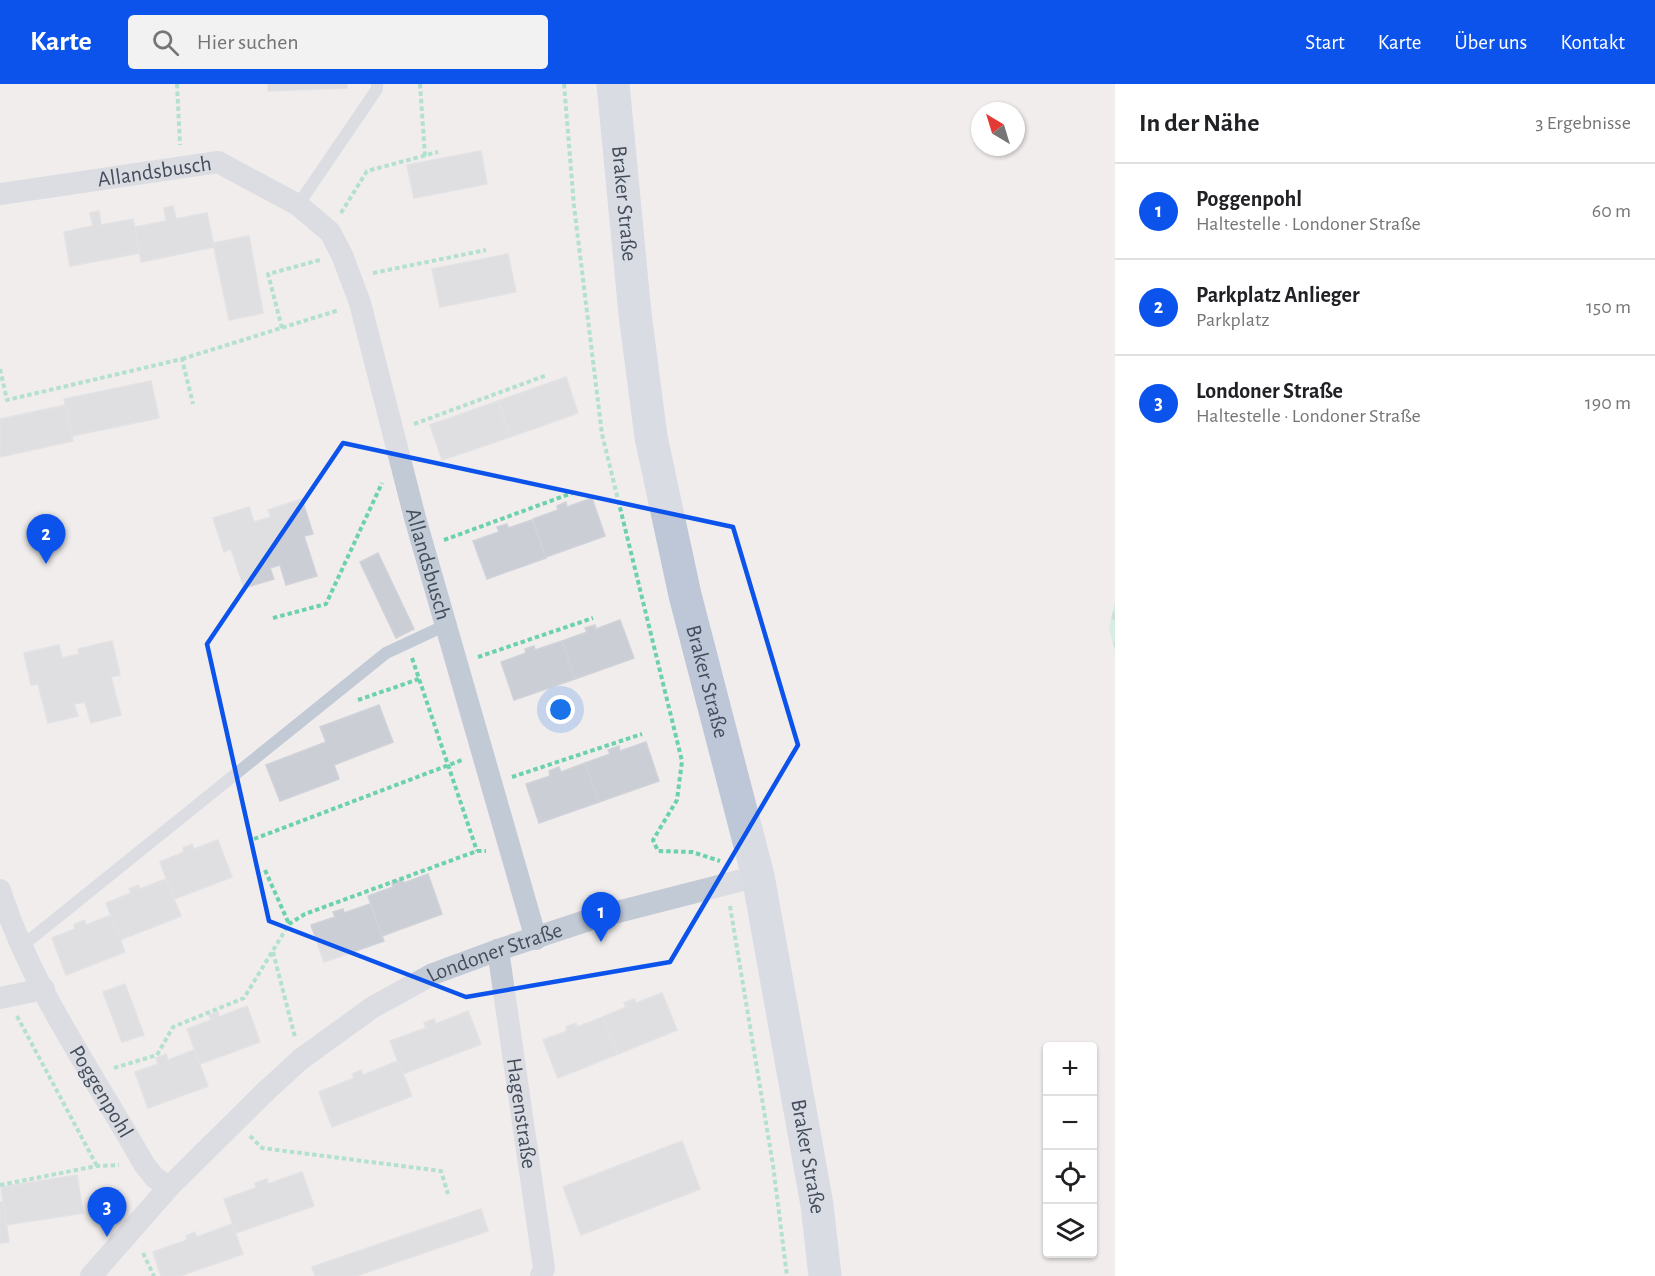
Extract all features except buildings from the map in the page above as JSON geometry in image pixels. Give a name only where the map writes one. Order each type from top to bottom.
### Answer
[{"type":"street","name":"Braker Straße","points":[[613,84],[635,314],[651,437],[685,595],[758,876],[817,1205],[825,1276]]},
{"type":"street","name":"Allandsbusch","points":[[0,194],[218,162],[297,205],[330,232],[342,255],[360,303],[424,547],[536,939]]},
{"type":"street","name":"Londoner Straße","points":[[91,1276],[169,1187],[301,1059],[373,1007],[433,974],[498,950],[598,917],[758,876]]},
{"type":"street","name":"Poggenpohl","points":[[0,890],[22,946],[144,1164],[155,1178],[169,1187]]},
{"type":"street","name":"Hagenstraße","points":[[498,950],[544,1268],[541,1276]]},
{"type":"street","points":[[3,998],[45,989]]},
{"type":"lane","points":[[297,205],[377,89],[377,84]]},
{"type":"lane","points":[[22,946],[386,653],[447,625]]},
{"type":"path","points":[[177,84],[181,167]]},
{"type":"path","points":[[420,84],[425,156]]},
{"type":"path","points":[[564,84],[574,206],[602,434],[682,761],[677,800],[653,840],[658,851],[692,852],[720,861],[726,884],[773,1165],[787,1276]]},
{"type":"path","points":[[330,232],[367,171],[438,152]]},
{"type":"path","points":[[351,277],[486,250]]},
{"type":"path","points":[[282,328],[268,273],[342,255]]},
{"type":"path","points":[[0,369],[7,400],[182,359],[360,303]]},
{"type":"path","points":[[182,359],[193,404]]},
{"type":"path","points":[[394,432],[547,375]]},
{"type":"path","points":[[273,618],[326,604],[388,472],[403,467]]},
{"type":"path","points":[[424,547],[575,492]]},
{"type":"path","points":[[457,664],[593,618]]},
{"type":"path","points":[[409,648],[477,851]]},
{"type":"path","points":[[334,695],[351,703],[419,679]]},
{"type":"path","points":[[492,784],[642,734]]},
{"type":"path","points":[[254,839],[483,753]]},
{"type":"path","points":[[93,1074],[157,1055],[174,1027],[244,998],[289,924],[305,914],[477,851],[495,850]]},
{"type":"path","points":[[265,870],[289,924]]},
{"type":"path","points":[[273,951],[301,1059]]},
{"type":"path","points":[[3,998],[98,1166]]},
{"type":"path","points":[[236,1123],[262,1148],[441,1171],[448,1194]]},
{"type":"path","points":[[0,1185],[98,1166],[144,1164]]},
{"type":"highlighted area","points":[[343,443],[733,527],[798,745],[670,962],[466,997],[269,921],[207,644]]},
{"type":"green space","points":[[1115,601],[1115,650],[1109,629]]},
{"type":"place","name":"Parkplatz Anlieger","points":[[46,564]]},
{"type":"place","name":"Poggenpohl","points":[[601,942]]},
{"type":"place","name":"Londoner Straße","points":[[107,1237]]}]
